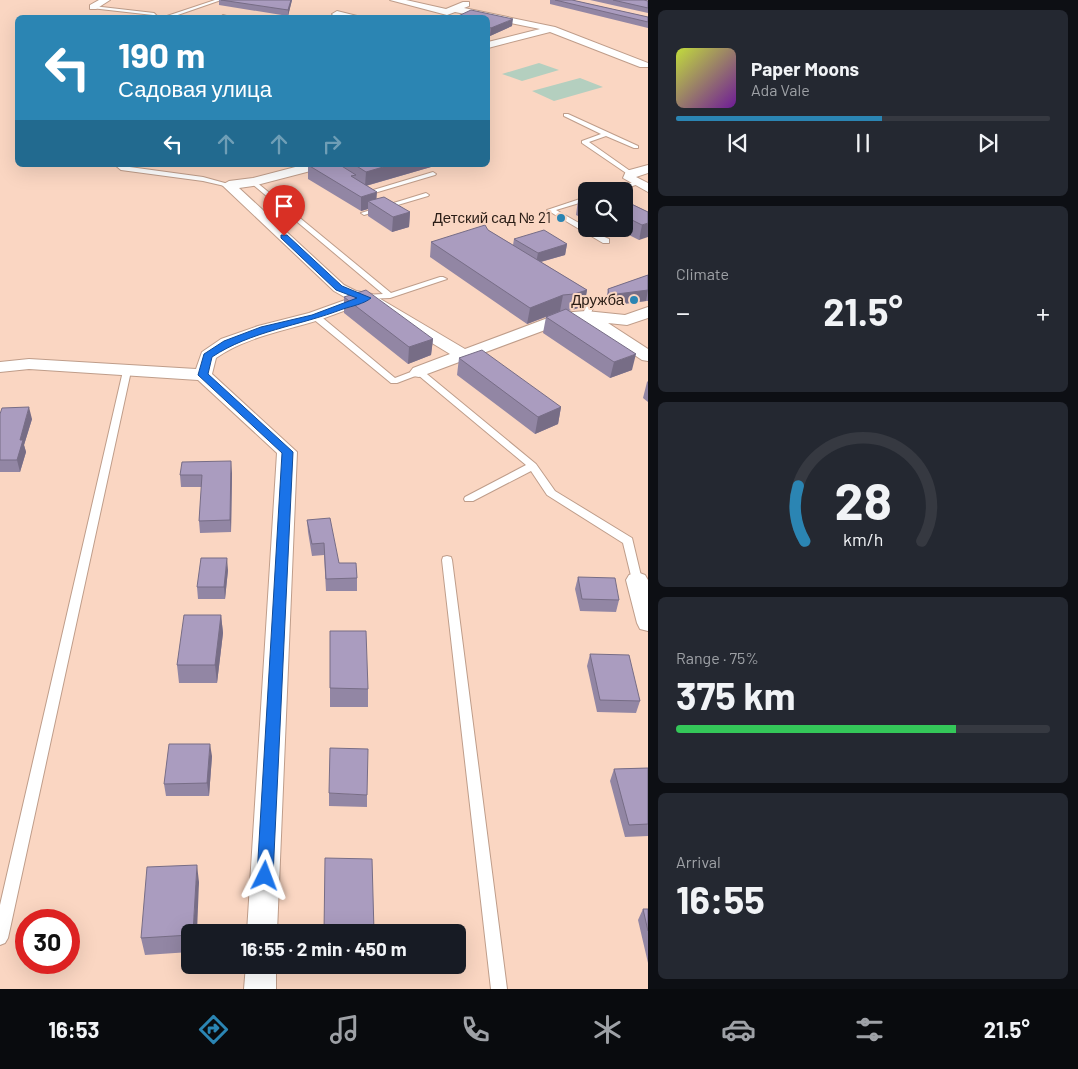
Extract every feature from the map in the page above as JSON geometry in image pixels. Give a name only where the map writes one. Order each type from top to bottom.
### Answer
[{"type":"street","points":[[93,7],[106,0]]},
{"type":"street","points":[[394,0],[478,15]]},
{"type":"street","points":[[415,14],[451,10],[474,0]]},
{"type":"street","points":[[337,14],[341,15]]},
{"type":"street","points":[[490,17],[552,29],[646,64]]},
{"type":"street","points":[[490,44],[552,29]]},
{"type":"street","points":[[229,185],[253,182],[310,167]]},
{"type":"street","points":[[639,182],[648,169]]},
{"type":"street","points":[[229,185],[339,288],[367,298],[463,355]]},
{"type":"street","points":[[203,375],[208,356],[227,343],[264,329],[315,316],[367,298]]},
{"type":"street","points":[[419,372],[561,318],[586,316],[627,320],[648,312]]},
{"type":"street","points":[[586,316],[648,356]]},
{"type":"street","points":[[0,367],[29,364],[203,375],[287,452],[262,924]]},
{"type":"street","points":[[637,580],[648,623]]},
{"type":"street","points":[[260,989],[261,974]]},
{"type":"lane","points":[[172,15],[219,0]]},
{"type":"lane","points":[[93,7],[155,15]]},
{"type":"lane","points":[[566,115],[636,147]]},
{"type":"lane","points":[[606,134],[584,142],[639,182]]},
{"type":"lane","points":[[120,167],[203,179],[229,185]]},
{"type":"lane","points":[[362,188],[372,195],[433,174]]},
{"type":"lane","points":[[253,182],[390,296]]},
{"type":"lane","points":[[364,213],[386,203],[426,195]]},
{"type":"lane","points":[[578,201],[550,210],[578,226]]},
{"type":"lane","points":[[599,237],[606,241]]},
{"type":"lane","points":[[367,298],[390,296],[443,278]]},
{"type":"lane","points":[[565,287],[590,303],[586,316]]},
{"type":"lane","points":[[315,316],[394,381],[419,372],[532,466],[551,493],[628,541],[637,580]]},
{"type":"lane","points":[[0,938],[127,371]]},
{"type":"lane","points":[[469,499],[532,466]]},
{"type":"lane","points":[[447,560],[499,989]]},
{"type":"green space","points":[[539,63],[559,70],[522,81],[502,74]]},
{"type":"green space","points":[[580,78],[603,87],[554,101],[532,91]]},
{"type":"building","points":[[221,0],[291,0],[288,10]]},
{"type":"building","points":[[555,0],[572,0],[648,17],[648,22]]},
{"type":"building","points":[[613,0],[644,0],[648,1],[648,8]]},
{"type":"building","points":[[471,10],[513,19],[491,28],[490,15],[460,15]]},
{"type":"building","points":[[311,167],[343,167],[356,175],[351,176],[377,192],[361,197]]},
{"type":"building","points":[[358,167],[383,167],[366,172]]},
{"type":"building","points":[[384,197],[410,212],[393,217],[368,201]]},
{"type":"building","points":[[633,205],[648,212],[648,223],[642,225],[633,220]]},
{"type":"building","points":[[485,225],[488,230],[587,290],[563,295],[530,308],[431,242]]},
{"type":"building","points":[[544,230],[567,244],[538,253],[514,239]]},
{"type":"building","points":[[648,275],[648,290],[609,295],[608,289]]},
{"type":"building","points":[[366,290],[433,339],[409,347],[344,297]]},
{"type":"building","points":[[566,309],[636,354],[614,362],[546,317]]},
{"type":"building","points":[[482,350],[561,407],[538,417],[459,358]]},
{"type":"building","points":[[29,407],[17,460],[0,460],[0,414],[2,408]]},
{"type":"building","points":[[231,461],[230,520],[199,521],[202,475],[180,475],[182,462]]},
{"type":"building","points":[[330,518],[339,563],[356,563],[357,578],[326,579],[324,543],[312,544],[307,520]]},
{"type":"building","points":[[201,558],[227,558],[224,587],[197,587]]},
{"type":"building","points":[[578,577],[615,578],[619,600],[582,599]]},
{"type":"building","points":[[184,615],[221,615],[215,665],[177,665]]},
{"type":"building","points":[[330,631],[366,631],[368,689],[330,688]]},
{"type":"building","points":[[590,654],[629,655],[640,701],[600,700]]},
{"type":"building","points":[[169,744],[210,744],[207,783],[164,784]]},
{"type":"building","points":[[330,748],[368,749],[367,795],[329,793]]},
{"type":"building","points":[[648,768],[648,824],[629,825],[614,769]]},
{"type":"building","points":[[325,858],[372,859],[374,924],[324,924]]},
{"type":"building","points":[[197,865],[193,924],[181,924],[181,936],[141,938],[147,867]]},
{"type":"building","points":[[643,909],[648,909],[648,931]]},
{"type":"place","name":"Детский сад № 21","points":[[561,218]]},
{"type":"place","name":"Дружба","points":[[634,300]]},
{"type":"route","points":[[265,876],[287,452],[203,375],[208,356],[227,343],[264,329],[315,316],[367,298],[339,288],[284,236]]}]
